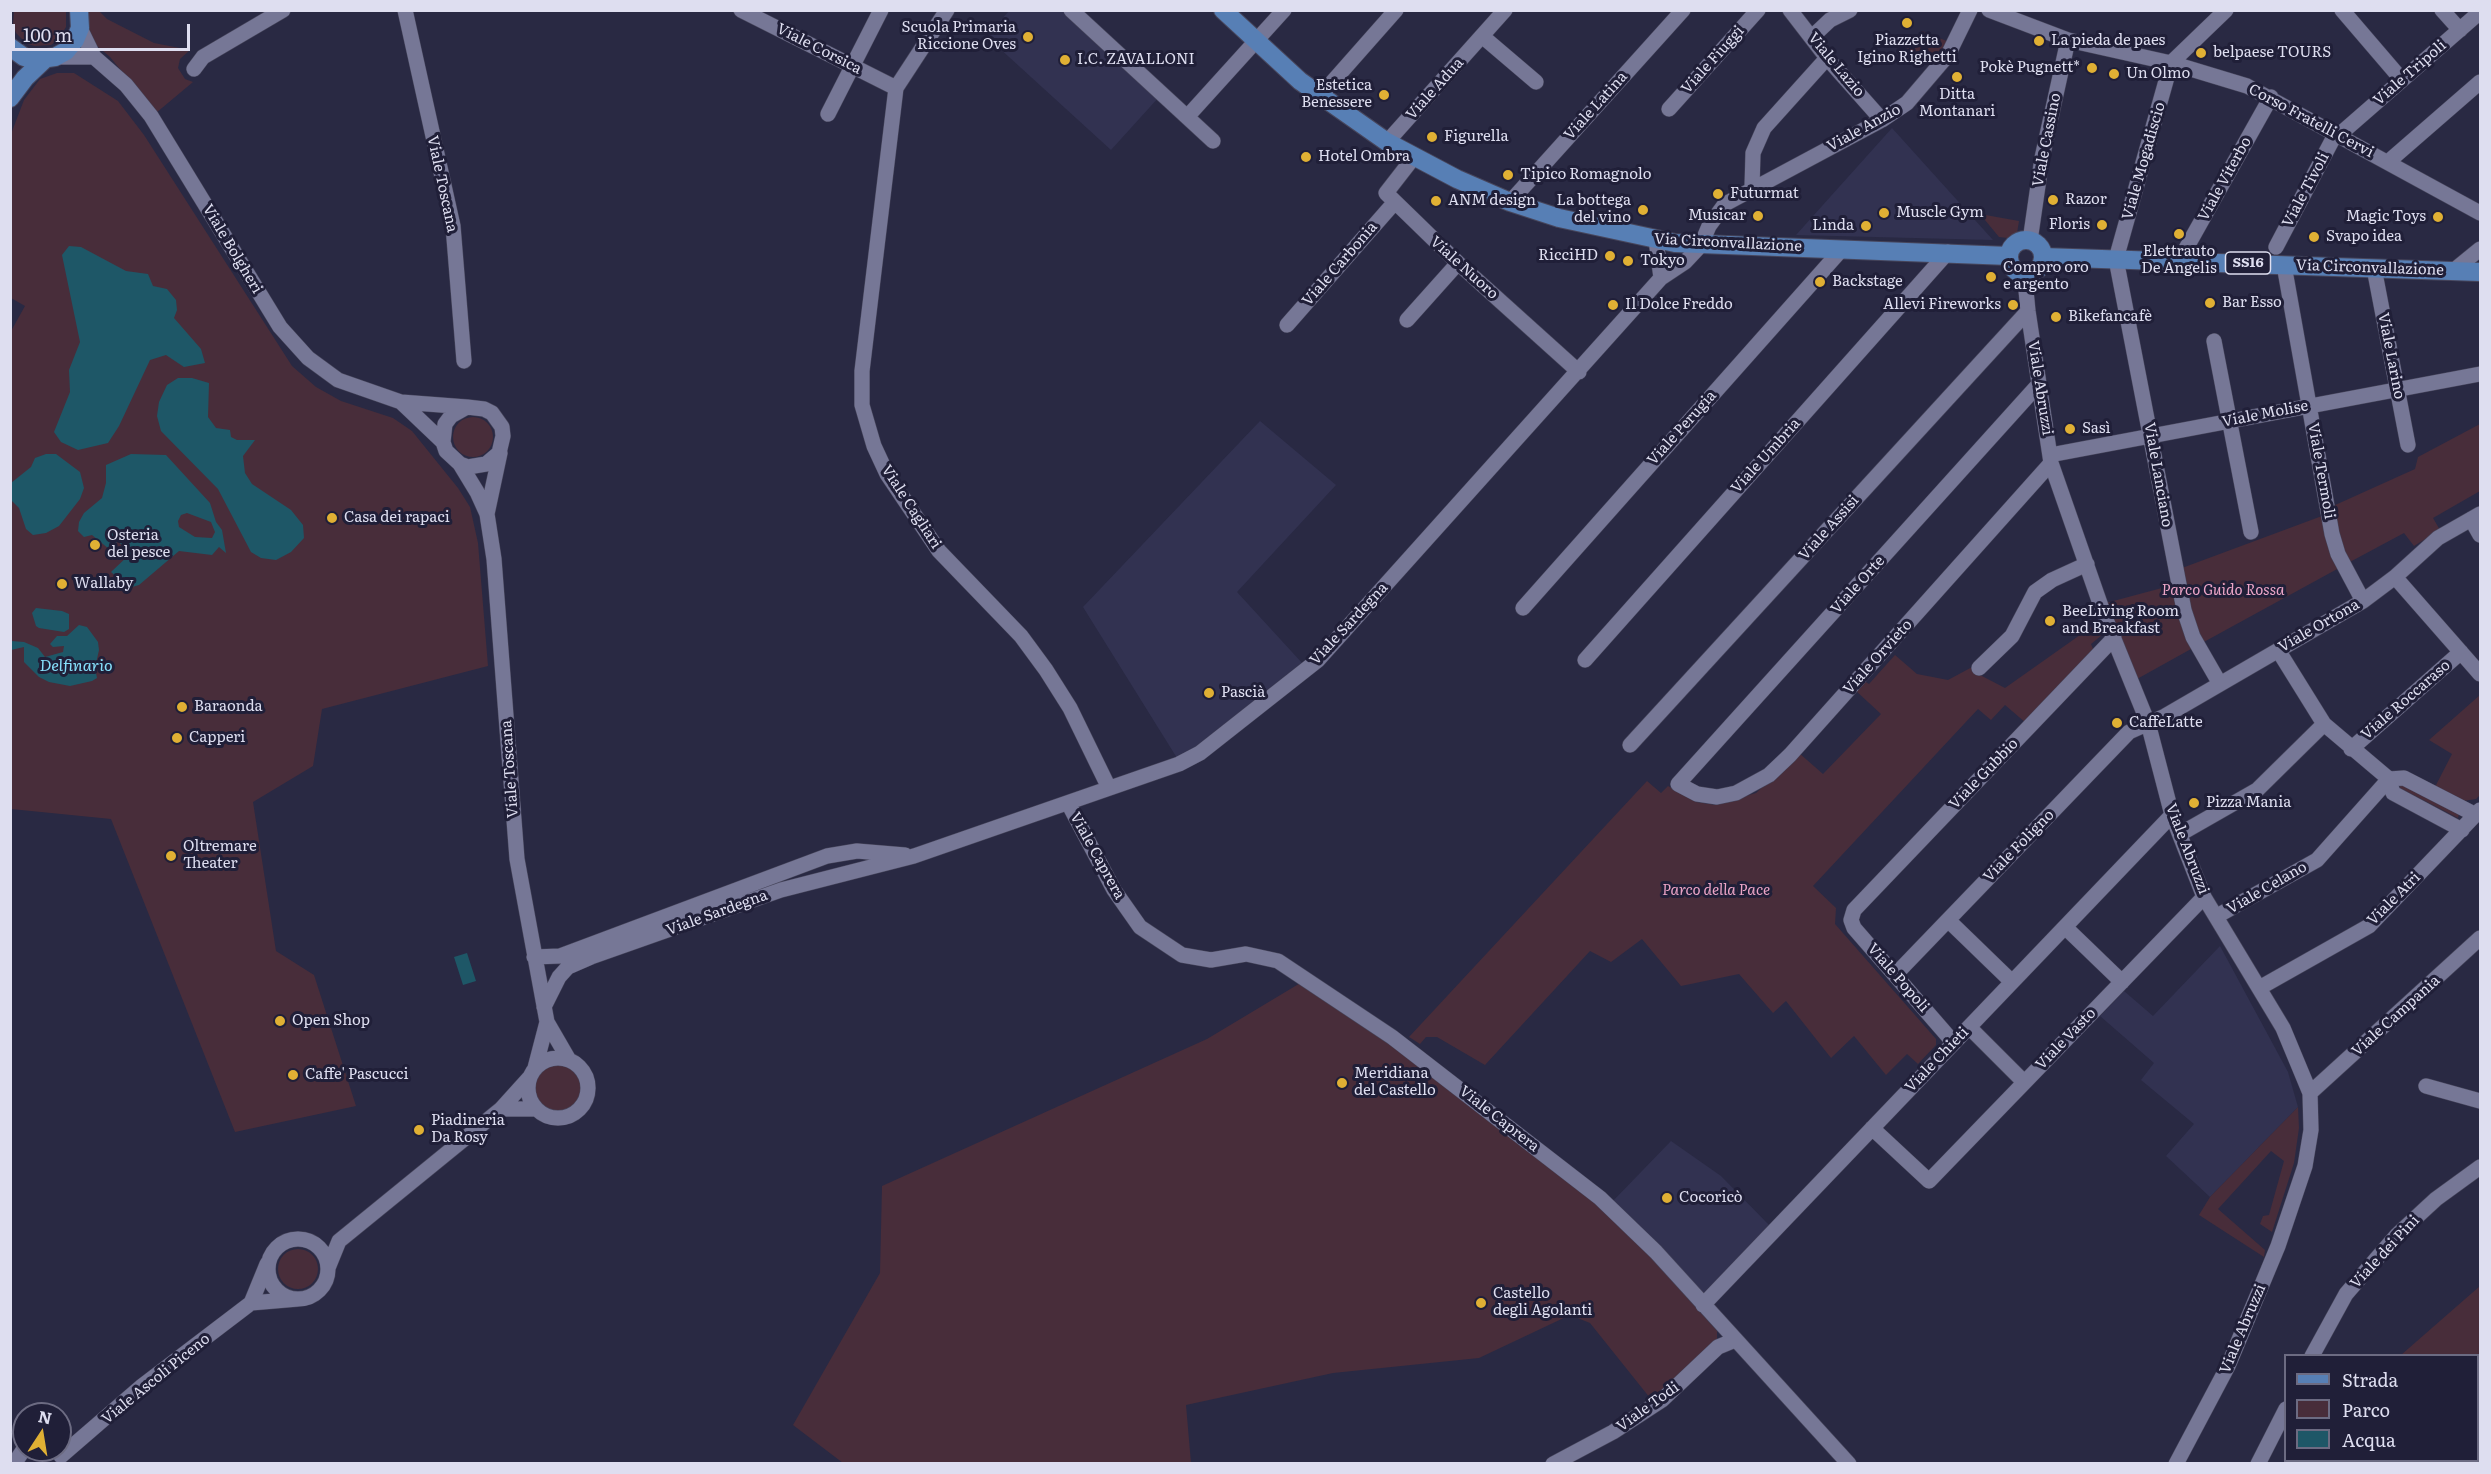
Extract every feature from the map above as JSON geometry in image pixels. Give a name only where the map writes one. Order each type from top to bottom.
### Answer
[{"type":"main road","name":"Via Circonvallazione","points":[[1223,10],[1256,42],[1320,96],[1387,142],[1510,202],[1559,218],[1656,240],[1701,244],[2009,255]]},
{"type":"main road","points":[[11,98],[25,78],[50,59],[66,51],[75,40],[79,19]]},
{"type":"main road","points":[[10,47],[24,57],[50,59]]},
{"type":"main road","points":[[10,52],[15,66],[11,98]]},
{"type":"main road","points":[[2030,241],[2040,247],[2043,257],[2037,271],[2027,274],[2016,271],[2009,255],[2014,245],[2030,241]]},
{"type":"main road","name":"Via Circonvallazione","points":[[2043,257],[2481,272]]},
{"type":"street","points":[[194,69],[203,57],[283,10]]},
{"type":"street","name":"Viale Toscana","points":[[405,10],[453,226],[464,361]]},
{"type":"street","name":"Viale Corsica","points":[[741,10],[896,88]]},
{"type":"street","points":[[828,114],[881,10]]},
{"type":"street","name":"Viale Cagliari","points":[[946,10],[896,88],[862,371],[862,405],[874,446],[887,474],[925,533],[1021,636],[1046,670],[1070,708],[1109,788]]},
{"type":"street","points":[[1071,10],[1213,141]]},
{"type":"street","points":[[1187,117],[1284,10]]},
{"type":"street","points":[[1320,96],[1396,10]]},
{"type":"street","name":"Viale Adua","points":[[1387,142],[1505,10]]},
{"type":"street","name":"Viale Latina","points":[[1510,202],[1683,10]]},
{"type":"street","name":"Viale Fiuggi","points":[[1669,109],[1758,10]]},
{"type":"street","name":"Viale Lazio","points":[[1790,10],[1827,58],[1882,120]]},
{"type":"street","points":[[1812,37],[1830,20],[1850,10]]},
{"type":"street","name":"Viale Anzio","points":[[1701,244],[1709,226],[1725,204],[1752,187],[1882,120],[1907,103],[1948,55],[1970,10]]},
{"type":"street","name":"Corso Fratelli Cervi","points":[[1989,10],[2068,40],[2171,63],[2247,86],[2271,97],[2480,213]]},
{"type":"street","points":[[2171,63],[2226,10]]},
{"type":"street","points":[[2342,10],[2402,80]]},
{"type":"street","points":[[2442,10],[2460,30]]},
{"type":"street","name":"Viale Tripoli","points":[[2337,134],[2481,12]]},
{"type":"street","name":"Viale Bolgheri","points":[[79,19],[94,57],[126,85],[151,116],[280,327],[308,358],[338,380],[401,402],[467,407]]},
{"type":"street","points":[[1482,36],[1536,82]]},
{"type":"street","name":"Viale Cassino","points":[[2030,241],[2042,158],[2068,40]]},
{"type":"street","points":[[50,59],[94,57]]},
{"type":"street","points":[[1752,187],[1753,153],[1764,128],[1827,58]]},
{"type":"street","name":"Viale Mogadiscio","points":[[2116,259],[2171,63]]},
{"type":"street","points":[[2388,162],[2481,82]]},
{"type":"street","name":"Viale Viterbo","points":[[2180,261],[2271,97]]},
{"type":"street","name":"Viale Tivoli","points":[[2276,248],[2337,134]]},
{"type":"street","points":[[1394,203],[1386,193],[1414,157]]},
{"type":"street","name":"Viale Nuoro","points":[[1394,203],[1579,372]]},
{"type":"street","name":"Viale Carbonia","points":[[1287,325],[1394,203]]},
{"type":"street","points":[[1656,240],[1661,278]]},
{"type":"street","name":"Viale Sardegna","points":[[544,1007],[559,977],[568,967],[591,957],[781,890],[914,856],[1179,764],[1200,753],[1318,660],[1661,278],[1685,262],[1701,244]]},
{"type":"street","name":"Viale Perugia","points":[[1522,608],[1842,249]]},
{"type":"street","points":[[2453,271],[2481,249]]},
{"type":"street","name":"Viale Umbria","points":[[1585,660],[1948,252]]},
{"type":"street","name":"Viale Lanciano","points":[[2116,259],[2184,610],[2193,637],[2220,684]]},
{"type":"street","points":[[1407,320],[1458,263]]},
{"type":"street","name":"Viale Termoli","points":[[2284,265],[2332,534],[2338,554],[2363,601]]},
{"type":"street","name":"Viale Larino","points":[[2374,268],[2408,445]]},
{"type":"street","name":"Viale Abruzzi","points":[[2027,274],[2025,280],[2028,311],[2051,459],[2114,638],[2148,723],[2172,815],[2204,897],[2261,987],[2283,1028],[2310,1093],[2311,1130],[2305,1166],[2278,1246],[2228,1366],[2176,1464]]},
{"type":"street","name":"Viale Assisi","points":[[1630,745],[2028,311]]},
{"type":"street","points":[[2214,341],[2251,532]]},
{"type":"street","name":"Viale Molise","points":[[2051,459],[2151,436],[2481,374]]},
{"type":"street","name":"Viale Orte","points":[[1678,784],[2038,385]]},
{"type":"street","name":"Viale Bolgheri","points":[[401,402],[442,442]]},
{"type":"street","points":[[467,407],[484,409],[498,419],[502,427],[502,444],[499,453],[486,464],[468,467],[460,464],[452,459],[442,442],[445,423],[451,416],[467,407]]},
{"type":"street","name":"Viale Toscana","points":[[487,514],[492,481],[502,444]]},
{"type":"street","name":"Viale Orvieto","points":[[1678,784],[1697,794],[1717,797],[1736,793],[1769,775],[1798,747],[2051,459]]},
{"type":"street","name":"Viale Toscana","points":[[460,464],[487,514],[494,559],[517,859],[547,1022],[569,1060]]},
{"type":"street","points":[[2476,516],[2481,535]]},
{"type":"street","name":"Viale Ortona","points":[[2148,723],[2363,601],[2395,577],[2438,538],[2476,516]]},
{"type":"street","points":[[1979,668],[2012,636],[2035,592],[2052,580],[2087,564]]},
{"type":"street","points":[[2395,577],[2481,674]]},
{"type":"street","name":"Viale Gubbio","points":[[1854,910],[2114,638]]},
{"type":"street","points":[[2278,650],[2324,724],[2389,779],[2392,793],[2462,830]]},
{"type":"street","name":"Viale Roccaraso","points":[[2351,749],[2461,652]]},
{"type":"street","name":"Viale Foligno","points":[[1894,975],[2129,732],[2148,723]]},
{"type":"street","points":[[2180,834],[2256,790],[2324,724]]},
{"type":"street","points":[[2389,779],[2404,778],[2478,813]]},
{"type":"street","name":"Viale Celano","points":[[2217,916],[2317,860],[2389,779]]},
{"type":"street","name":"Viale Caprera","points":[[1068,803],[1114,890],[1140,927],[1182,955],[1211,960],[1246,954],[1278,961],[1297,971],[1392,1037],[1600,1198],[1656,1252],[1849,1464]]},
{"type":"street","name":"Viale Atri","points":[[2261,987],[2369,926],[2478,813]]},
{"type":"street","name":"Viale Chieti","points":[[1703,1305],[2172,815]]},
{"type":"street","name":"Viale Sardegna","points":[[534,957],[560,956],[827,856],[857,851],[914,856]]},
{"type":"street","name":"Viale Vasto","points":[[1872,1128],[1929,1181],[2204,897]]},
{"type":"street","name":"Viale Popoli","points":[[1854,910],[1851,920],[1854,928],[1954,1042]]},
{"type":"street","points":[[1948,920],[2012,982]]},
{"type":"street","points":[[2065,927],[2122,982]]},
{"type":"street","name":"Viale Campania","points":[[2310,1093],[2481,938]]},
{"type":"street","name":"Viale Toscana","points":[[532,1073],[547,1022]]},
{"type":"street","points":[[1969,1027],[2024,1082]]},
{"type":"street","points":[[339,1241],[300,1239],[281,1244],[269,1259],[251,1303],[307,1298],[320,1290],[327,1277],[328,1268],[339,1241],[501,1109],[532,1073],[551,1058],[569,1060],[582,1070],[588,1085],[585,1101],[581,1107],[565,1117],[555,1118],[536,1109],[501,1109]]},
{"type":"street","points":[[532,1073],[528,1094],[536,1109]]},
{"type":"street","points":[[2426,1086],[2481,1101]]},
{"type":"street","name":"Viale dei Pini","points":[[2313,1354],[2346,1294],[2397,1235],[2436,1199],[2481,1167]]},
{"type":"street","points":[[300,1239],[316,1245],[326,1259],[328,1268]]},
{"type":"street","points":[[269,1259],[269,1277],[273,1286],[288,1298],[297,1299]]},
{"type":"street","name":"Viale Ascoli Piceno","points":[[72,1447],[142,1386],[251,1303]]},
{"type":"street","name":"Viale Todi","points":[[1553,1464],[1613,1432],[1662,1400],[1718,1347],[1735,1340]]},
{"type":"street","points":[[2258,1464],[2284,1412]]},
{"type":"shaded area","name":"I.C. ZAVALLONI","points":[[1009,11],[1064,11],[1159,97],[1111,150],[986,36]]},
{"type":"shaded area","points":[[1892,128],[1993,240],[1796,235]]},
{"type":"shaded area","points":[[1260,421],[1336,485],[1237,592],[1303,664],[1196,748],[1177,758],[1083,607]]},
{"type":"shaded area","points":[[2220,946],[2288,1072],[2298,1107],[2210,1197],[2166,1156],[2194,1124],[2141,1080],[2154,1063],[2100,1016],[2124,991],[2153,1016]]},
{"type":"shaded area","points":[[1671,1141],[1721,1176],[1770,1226],[1705,1299],[1612,1202]]},
{"type":"green space","points":[[14,11],[66,11],[66,27],[58,40],[51,45],[27,44],[16,33],[13,25]]},
{"type":"green space","points":[[82,11],[99,11],[107,19],[154,43],[190,50],[180,59],[178,68],[185,79],[193,82],[156,113],[110,57],[96,45]]},
{"type":"green space","points":[[1922,31],[1949,42],[1930,66],[1907,48]]},
{"type":"green space","points":[[57,73],[74,73],[118,101],[144,135],[292,366],[316,387],[341,401],[393,418],[412,431],[458,488],[470,507],[478,543],[488,666],[322,709],[313,766],[253,802],[276,951],[314,975],[356,1106],[235,1132],[111,819],[11,809],[10,333],[25,306],[11,298],[11,134],[24,100],[40,79]]},
{"type":"green space","points":[[1980,214],[2019,221],[2016,239],[1999,237]]},
{"type":"green space","points":[[473,417],[481,418],[487,423],[492,429],[492,445],[487,451],[481,456],[473,457],[465,456],[459,451],[454,445],[453,437],[454,429],[459,423],[465,418]]},
{"type":"green space","points":[[2480,424],[2480,491],[2433,518],[2440,530],[2414,546],[2404,533],[2348,563],[2338,545],[2333,506],[2415,469],[2418,457]]},
{"type":"green space","name":"Parco Guido Rossa","points":[[2322,516],[2339,568],[2202,643],[2195,630],[2182,568]]},
{"type":"green space","name":"Parco Guido Rossa","points":[[2173,585],[2191,649],[2137,679],[2106,603]]},
{"type":"green space","name":"Parco della Pace","points":[[2097,623],[2102,635],[2091,644],[2093,649],[2026,723],[2005,705],[1991,720],[1978,709],[1813,886],[1836,908],[1835,924],[1936,1039],[1936,1045],[1918,1064],[1907,1054],[1886,1075],[1854,1036],[1831,1058],[1786,1001],[1773,1013],[1739,974],[1681,986],[1642,939],[1611,962],[1590,951],[1485,1065],[1437,1037],[1426,1037],[1420,1044],[1409,1037],[1647,781],[1661,793],[1668,786],[1696,802],[1716,805],[1756,793],[1799,753],[1823,774],[1881,714],[1855,690],[1864,681],[1869,684],[1895,655],[1917,674],[1948,680],[1974,666],[1980,675],[2005,688]]},
{"type":"green space","points":[[2480,695],[2480,795],[2476,799],[2463,801],[2435,787],[2452,754],[2429,740]]},
{"type":"green space","points":[[2400,784],[2459,814],[2458,818],[2400,788]]},
{"type":"green space","points":[[1302,982],[1411,1058],[1619,1221],[1717,1331],[1717,1340],[1654,1403],[1590,1323],[1570,1315],[1479,1358],[1333,1373],[1186,1405],[1191,1463],[843,1463],[793,1425],[880,1273],[882,1186],[1207,1039]]},
{"type":"green space","points":[[558,1062],[568,1064],[576,1070],[582,1078],[584,1088],[582,1098],[576,1106],[568,1112],[558,1114],[548,1112],[540,1106],[534,1098],[532,1088],[534,1078],[540,1070],[548,1064]]},
{"type":"green space","points":[[2298,1107],[2299,1128],[2294,1163],[2272,1232],[2260,1224],[2263,1216],[2269,1215],[2284,1161],[2271,1151],[2218,1209],[2265,1250],[2264,1257],[2199,1215],[2210,1197]]},
{"type":"green space","points":[[298,1249],[306,1250],[312,1255],[317,1261],[317,1277],[312,1283],[306,1288],[298,1289],[290,1288],[284,1283],[279,1277],[278,1269],[279,1261],[284,1255],[290,1250]]},
{"type":"green space","points":[[2480,1286],[2480,1463],[2345,1463],[2479,1462],[2479,1354],[2402,1354]]},
{"type":"water","points":[[69,246],[81,247],[126,271],[148,274],[153,286],[167,289],[176,300],[177,310],[174,318],[201,349],[205,363],[184,367],[166,355],[150,360],[119,426],[108,443],[78,450],[61,442],[54,432],[70,392],[69,370],[80,342],[62,255]]},
{"type":"water","points":[[178,378],[192,378],[209,383],[208,417],[216,428],[230,430],[231,437],[237,440],[255,440],[243,456],[245,473],[252,484],[291,510],[303,525],[304,538],[291,552],[276,560],[261,558],[251,552],[218,489],[161,431],[157,416],[159,402],[167,385]]},
{"type":"water","points":[[46,454],[56,454],[80,472],[84,488],[80,499],[59,526],[46,533],[33,535],[26,529],[19,508],[11,500],[11,483],[31,467],[35,458]]},
{"type":"water","points":[[131,454],[166,455],[210,503],[216,522],[222,530],[226,553],[219,547],[212,555],[179,551],[139,585],[129,588],[111,572],[130,554],[118,541],[109,549],[92,535],[84,537],[78,531],[79,522],[84,513],[102,498],[106,483],[106,465]],"holes":[[[187,513],[211,522],[215,532],[212,538],[195,537],[179,527],[178,521],[181,515]]]},
{"type":"water","points":[[36,608],[69,614],[69,629],[64,632],[39,628],[36,626],[32,613]]},
{"type":"water","name":"Delfinario","points":[[79,625],[87,627],[98,642],[99,650],[95,668],[97,678],[92,681],[70,686],[49,682],[39,677],[24,662],[24,647],[11,650],[11,641],[24,642],[38,648],[45,657],[63,652],[64,646],[53,647],[50,644],[57,636],[67,636]]},
{"type":"water","points":[[467,953],[476,981],[463,985],[454,957]]},
{"type":"place","name":"Piazzetta Igino Righetti","points":[[1907,23]]},
{"type":"place","name":"Scuola Primaria Riccione Oves","points":[[1028,37]]},
{"type":"place","name":"La pieda de paes","points":[[2039,41]]},
{"type":"place","name":"belpaese TOURS","points":[[2201,53]]},
{"type":"place","name":"I.C. ZAVALLONI","points":[[1065,60]]},
{"type":"place","name":"Pokè Pugnett*","points":[[2092,68]]},
{"type":"place","name":"Un Olmo","points":[[2114,74]]},
{"type":"place","name":"Ditta Montanari","points":[[1957,77]]},
{"type":"place","name":"Estetica Benessere","points":[[1384,95]]},
{"type":"place","name":"Figurella","points":[[1432,137]]},
{"type":"place","name":"Hotel Ombra","points":[[1306,157]]},
{"type":"place","name":"Tipico Romagnolo","points":[[1508,175]]},
{"type":"place","name":"Futurmat","points":[[1718,194]]},
{"type":"place","name":"Razor","points":[[2053,200]]},
{"type":"place","name":"ANM design","points":[[1436,201]]},
{"type":"place","name":"La bottega del vino","points":[[1643,210]]},
{"type":"place","name":"Muscle Gym","points":[[1884,213]]},
{"type":"place","name":"Musicar","points":[[1758,216]]},
{"type":"place","name":"Magic Toys","points":[[2438,217]]},
{"type":"place","name":"Floris","points":[[2102,225]]},
{"type":"place","name":"Linda","points":[[1866,226]]},
{"type":"place","name":"Elettrauto De Angelis","points":[[2179,234]]},
{"type":"place","name":"Svapo idea","points":[[2314,237]]},
{"type":"place","name":"RicciHD","points":[[1610,256]]},
{"type":"place","name":"Tokyo","points":[[1628,261]]},
{"type":"place","name":"Compro oro e argento","points":[[1991,277]]},
{"type":"place","name":"Backstage","points":[[1820,282]]},
{"type":"place","name":"Bar Esso","points":[[2210,303]]},
{"type":"place","name":"Il Dolce Freddo","points":[[1613,305]]},
{"type":"place","name":"Allevi Fireworks","points":[[2013,305]]},
{"type":"place","name":"Bikefancafè","points":[[2056,317]]},
{"type":"place","name":"Sasì","points":[[2070,429]]},
{"type":"place","name":"Casa dei rapaci","points":[[332,518]]},
{"type":"place","name":"Osteria del pesce","points":[[95,545]]},
{"type":"place","name":"Wallaby","points":[[62,584]]},
{"type":"place","name":"BeeLiving Room and Breakfast","points":[[2050,621]]},
{"type":"place","name":"Pascià","points":[[1209,693]]},
{"type":"place","name":"Baraonda","points":[[182,707]]},
{"type":"place","name":"CaffeLatte","points":[[2117,723]]},
{"type":"place","name":"Capperi","points":[[177,738]]},
{"type":"place","name":"Pizza Mania","points":[[2194,803]]},
{"type":"place","name":"Oltremare Theater","points":[[171,856]]},
{"type":"place","name":"Open Shop","points":[[280,1021]]},
{"type":"place","name":"Caffe' Pascucci","points":[[293,1075]]},
{"type":"place","name":"Meridiana del Castello","points":[[1342,1083]]},
{"type":"place","name":"Piadineria Da Rosy","points":[[419,1130]]},
{"type":"place","name":"Cocoricò","points":[[1667,1198]]},
{"type":"place","name":"Castello degli Agolanti","points":[[1481,1303]]}]
